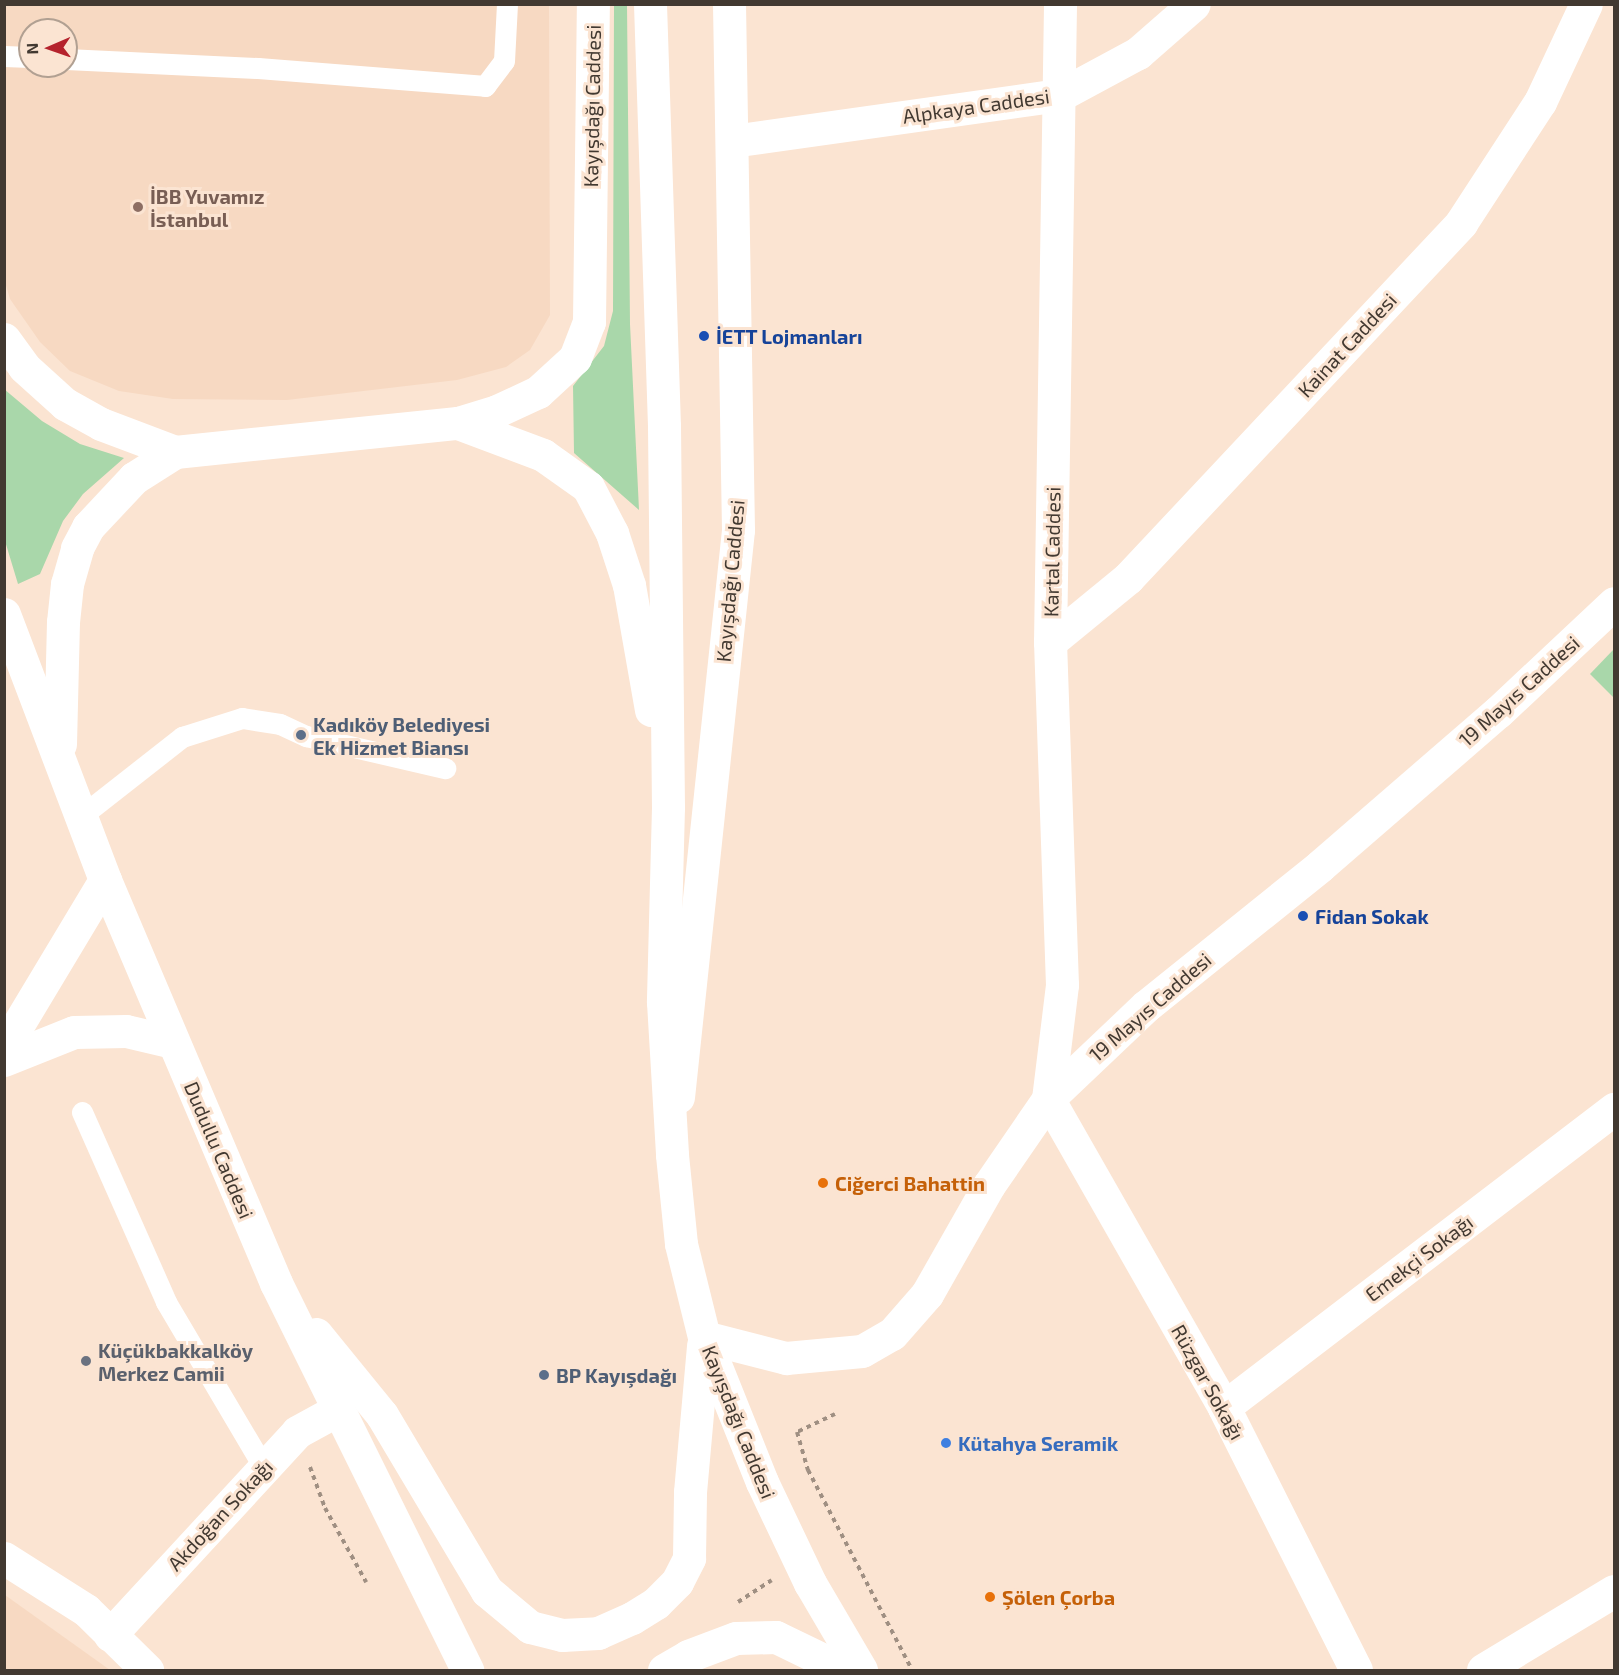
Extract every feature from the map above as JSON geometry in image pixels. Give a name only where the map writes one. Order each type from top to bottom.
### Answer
[{"type":"street","name":"Kayışdağı Caddesi","points":[[175,452],[458,423],[497,411],[538,392],[575,358],[589,322],[593,4]]},
{"type":"street","name":"Kayışdağı Caddesi","points":[[650,4],[664,426],[668,807],[663,1002],[672,1155],[681,1244],[704,1337],[762,1482],[810,1583],[861,1671]]},
{"type":"street","name":"Kayışdağı Caddesi","points":[[672,1155],[738,530],[729,4]]},
{"type":"street","name":"Kartal Caddesi","points":[[1048,1099],[1062,985],[1050,642],[1060,4]]},
{"type":"street","name":"Alpkaya Caddesi","points":[[732,141],[1060,95],[1138,52],[1194,4]]},
{"type":"street","name":"Kainat Caddesi","points":[[1050,642],[1128,578],[1461,223],[1540,102],[1586,4]]},
{"type":"street","points":[[4,339],[24,367],[65,404],[101,424],[175,452]]},
{"type":"street","points":[[458,423],[543,455],[588,487],[612,534],[629,585],[668,807]]},
{"type":"street","points":[[59,762],[63,622],[67,584],[76,548],[88,527],[134,478],[175,452]]},
{"type":"street","name":"19 Mayıs Caddesi","points":[[704,1337],[786,1358],[862,1351],[892,1334],[927,1294],[989,1185],[1048,1099],[1146,1006],[1320,866],[1498,712],[1614,603]]},
{"type":"street","name":"Dudullu Caddesi","points":[[4,614],[105,880],[276,1283],[467,1671]]},
{"type":"street","points":[[4,1048],[105,880]]},
{"type":"street","points":[[4,1060],[74,1032],[126,1030],[173,1042]]},
{"type":"street","name":"Rüzgar Sokağı","points":[[1048,1099],[1224,1407],[1356,1671]]},
{"type":"street","name":"Emekçi Sokağı","points":[[1224,1407],[1614,1109]]},
{"type":"street","points":[[276,1283],[382,1415],[487,1591],[530,1627],[562,1635],[598,1633],[632,1618],[656,1603],[677,1582],[689,1558],[690,1492],[704,1337]]},
{"type":"street","name":"Akdoğan Sokağı","points":[[110,1635],[297,1432],[339,1409]]},
{"type":"street","points":[[4,1558],[86,1610],[147,1671]]},
{"type":"street","points":[[1483,1671],[1614,1593]]},
{"type":"street","points":[[664,1671],[688,1656],[736,1638],[776,1637],[844,1671]]},
{"type":"lane","points":[[78,60],[258,68],[485,86],[504,61],[507,4]]},
{"type":"lane","points":[[80,817],[182,737],[242,718],[280,724],[306,736],[444,768]]},
{"type":"lane","points":[[82,1112],[166,1302],[264,1468]]},
{"type":"path","points":[[836,1414],[797,1432],[808,1470],[912,1671]]},
{"type":"path","points":[[325,1508],[366,1582]]},
{"type":"shaded area","points":[[4,5],[549,5],[550,315],[530,350],[506,367],[457,380],[287,400],[173,399],[119,391],[70,371],[40,342],[10,299],[5,282]]},
{"type":"shaded area","points":[[5,1595],[110,1670],[5,1670]]},
{"type":"green space","points":[[614,5],[627,5],[630,324],[639,510],[574,453],[573,386],[604,346],[613,311]]},
{"type":"green space","points":[[4,389],[42,421],[80,444],[124,458],[83,494],[63,521],[40,574],[18,584],[5,541]]},
{"type":"green space","points":[[1614,649],[1614,698],[1590,674]]},
{"type":"place","name":"İBB Yuvamız İstanbul","points":[[138,207]]},
{"type":"place","name":"İETT Lojmanları","points":[[704,336]]},
{"type":"place","name":"Kadıköy Belediyesi Ek Hizmet Biansı","points":[[301,735]]},
{"type":"place","name":"Fidan Sokak","points":[[1303,916]]},
{"type":"place","name":"Ciğerci Bahattin","points":[[823,1183]]},
{"type":"place","name":"Küçükbakkalköy Merkez Camii","points":[[86,1361]]},
{"type":"place","name":"BP Kayışdağı","points":[[544,1375]]},
{"type":"place","name":"Kütahya Seramik","points":[[946,1443]]},
{"type":"place","name":"Şölen Çorba","points":[[990,1597]]}]
